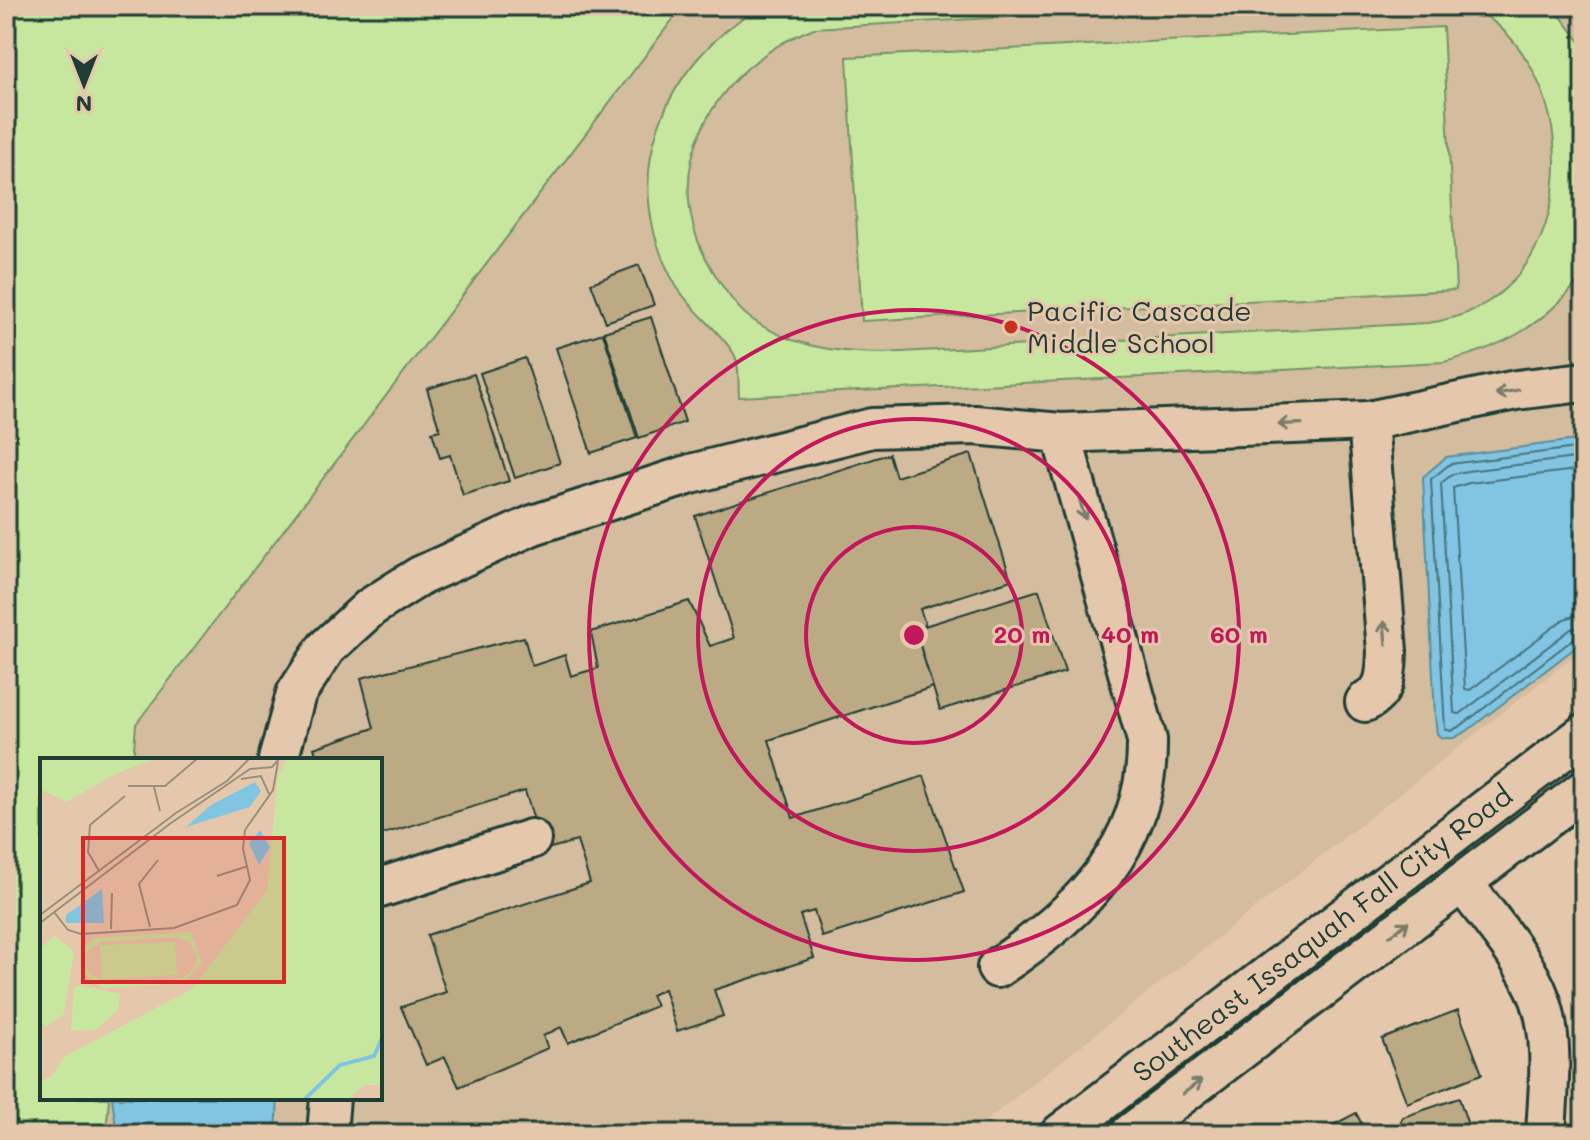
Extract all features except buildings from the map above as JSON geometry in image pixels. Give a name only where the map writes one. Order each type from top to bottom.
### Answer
[{"type":"street","points":[[279,758],[296,694],[326,648],[371,607],[420,576],[533,525],[691,474],[872,428],[975,425],[1061,433],[1368,421],[1516,390],[1584,382]]},
{"type":"street","points":[[1365,702],[1380,691],[1385,679],[1387,651],[1368,421]]},
{"type":"street","points":[[997,968],[1047,935],[1085,899],[1123,842],[1140,806],[1148,775],[1147,740],[1061,433]]},
{"type":"street","name":"Southeast Issaquah Fall City Road","points":[[1060,1134],[1584,734]]},
{"type":"street","name":"Southeast Issaquah Fall City Road","points":[[1130,1134],[1584,790]]},
{"type":"street","points":[[382,887],[531,839]]},
{"type":"street","points":[[1462,882],[1532,981],[1541,1001],[1547,1031],[1546,1134]]},
{"type":"street","points":[[327,1134],[330,1100]]},
{"type":"shaded area","name":"Pacific Cascade Middle School","points":[[683,6],[1584,6],[1584,648],[969,1134],[106,1134],[109,1100],[382,1100],[382,758],[133,758],[136,725]]},
{"type":"green space","points":[[6,6],[683,6],[136,724],[133,758],[40,758],[40,1100],[109,1100],[106,1134],[6,1134]]},
{"type":"green space","points":[[761,6],[1204,6],[814,28],[779,45],[748,68],[722,95],[703,126],[692,160],[689,196],[695,233],[713,271],[739,308],[765,328],[797,341],[831,349],[883,353],[1427,323],[1481,306],[1519,273],[1544,229],[1554,179],[1552,126],[1536,77],[1508,35],[1468,6],[1548,6],[1562,18],[1584,47],[1584,275],[1554,307],[1522,331],[1487,349],[1444,362],[739,397],[734,354],[675,284],[657,244],[649,204],[650,165],[658,127],[674,92],[697,59],[726,30]]},
{"type":"green space","points":[[1443,27],[1456,290],[862,321],[847,57]]},
{"type":"water","points":[[1584,439],[1584,641],[1467,731],[1454,738],[1442,738],[1437,734],[1435,716],[1423,477],[1446,457]]},
{"type":"water","points":[[112,1100],[278,1100],[276,1134],[117,1134]]},
{"type":"place","name":"Pacific Cascade Middle School","points":[[1011,327]]}]
